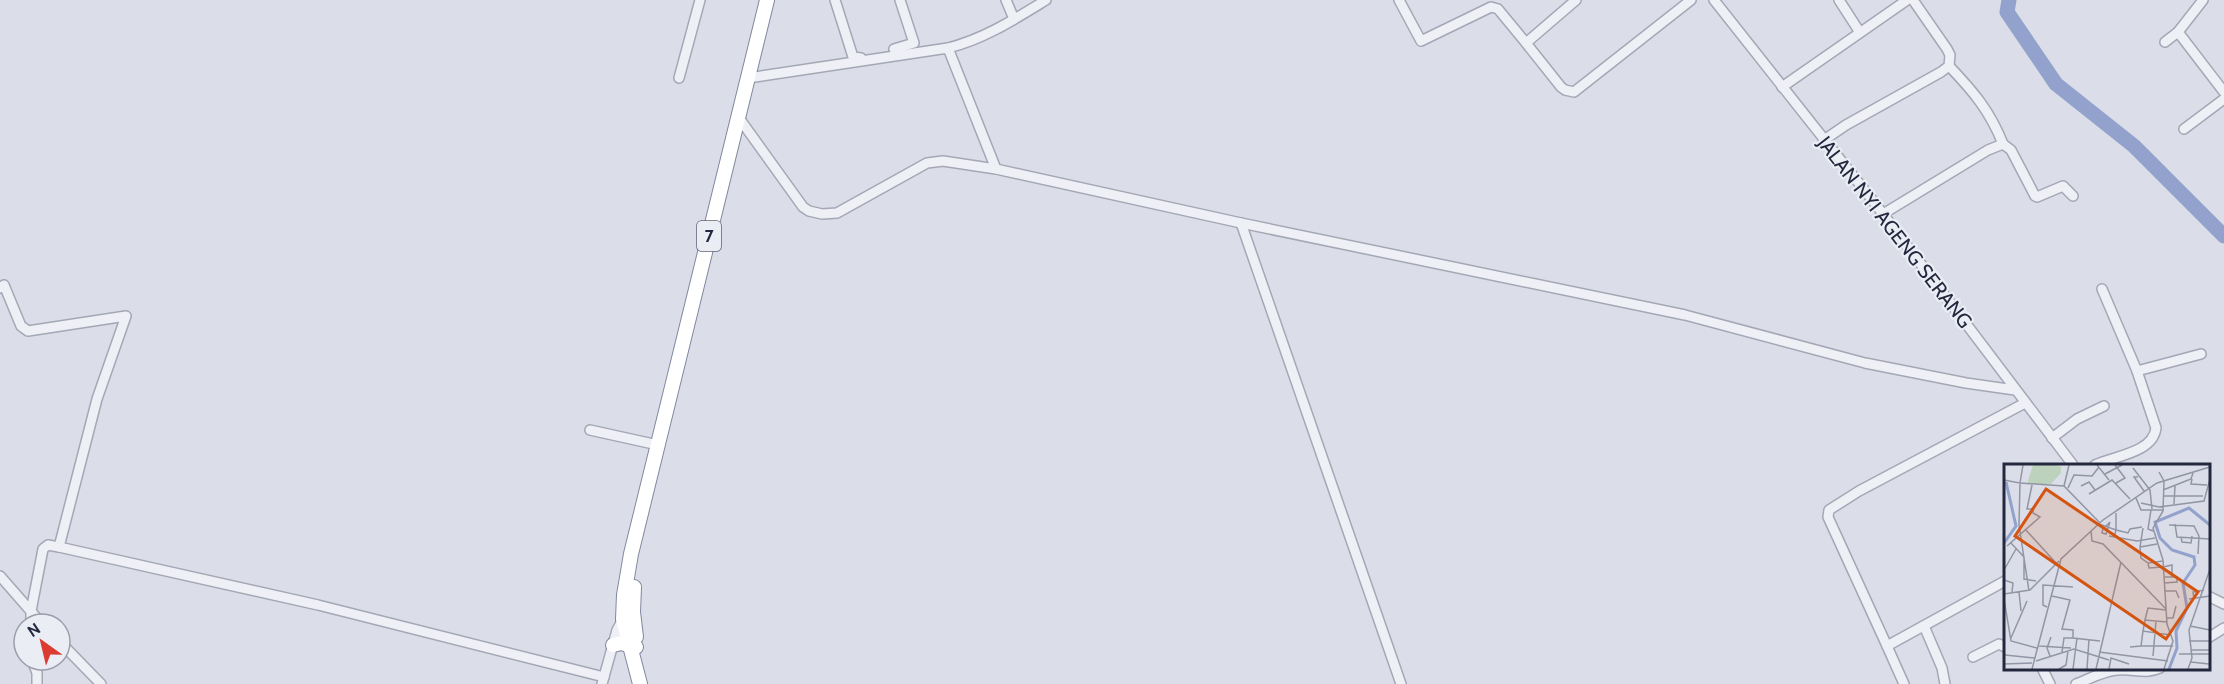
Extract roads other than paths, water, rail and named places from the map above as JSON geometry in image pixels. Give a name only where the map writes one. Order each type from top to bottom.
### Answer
[{"type":"highway","name":"7","points":[[640,684],[628,616],[650,501],[655,445],[767,0]]},
{"type":"highway","points":[[613,645],[621,643],[633,646]]},
{"type":"highway","name":"7","points":[[633,646],[645,684]]},
{"type":"street","points":[[679,78],[700,0]]},
{"type":"street","points":[[835,0],[852,55],[856,59],[914,43],[900,0]]},
{"type":"street","points":[[1006,0],[1014,19]]},
{"type":"street","points":[[748,78],[965,44],[1046,0]]},
{"type":"street","points":[[1399,0],[1421,41],[1491,7],[1498,9],[1561,87],[1574,92],[1691,0]]},
{"type":"street","points":[[1526,43],[1576,0]]},
{"type":"street","name":"JALAN NYI AGENG SERANG","points":[[1714,0],[1883,214],[2072,464]]},
{"type":"street","points":[[1839,0],[1859,31]]},
{"type":"street","points":[[1782,87],[1859,31],[1907,0]]},
{"type":"street","points":[[1824,140],[1949,66],[1950,55],[1947,49],[1913,0]]},
{"type":"street","points":[[2164,42],[2178,32],[2204,0]]},
{"type":"street","points":[[2178,32],[2224,92]]},
{"type":"street","points":[[948,48],[996,169]]},
{"type":"street","points":[[1949,66],[1980,99],[2002,144],[2011,150],[2035,196],[2062,186],[2073,195]]},
{"type":"street","points":[[2184,129],[2224,99]]},
{"type":"street","points":[[739,118],[803,207],[814,213],[837,213],[914,170],[935,161],[996,169],[1241,223],[1685,315],[1865,363],[2015,390]]},
{"type":"street","points":[[1883,214],[1988,150],[2002,144]]},
{"type":"street","points":[[1241,223],[1401,684]]},
{"type":"street","points":[[0,275],[21,326],[28,331],[126,316],[97,399],[59,547]]},
{"type":"street","points":[[2097,464],[2144,447],[2155,435],[2156,428],[2137,371],[2102,289]]},
{"type":"street","points":[[2137,371],[2201,354]]},
{"type":"street","points":[[1904,684],[1828,517],[1829,510],[1859,491],[2025,403]]},
{"type":"street","points":[[2052,438],[2077,420],[2104,406]]},
{"type":"street","points":[[590,430],[655,445]]},
{"type":"street","points":[[31,611],[43,549],[48,545],[318,605],[603,681],[617,630],[628,616]]},
{"type":"street","points":[[0,576],[31,611]]},
{"type":"street","points":[[1887,646],[2004,583]]},
{"type":"street","points":[[2209,596],[2224,604]]},
{"type":"street","points":[[1924,626],[1942,668],[1945,684]]},
{"type":"street","points":[[2209,637],[2224,628]]},
{"type":"street","points":[[1973,657],[1995,645],[2004,646]]},
{"type":"street","points":[[72,654],[101,684]]},
{"type":"street","points":[[2042,669],[2050,684]]},
{"type":"street","points":[[2076,684],[2088,682],[2111,670],[2146,672],[2156,669]]},
{"type":"waterway","points":[[2009,0],[2007,12],[2056,84],[2134,146],[2224,236]]}]
